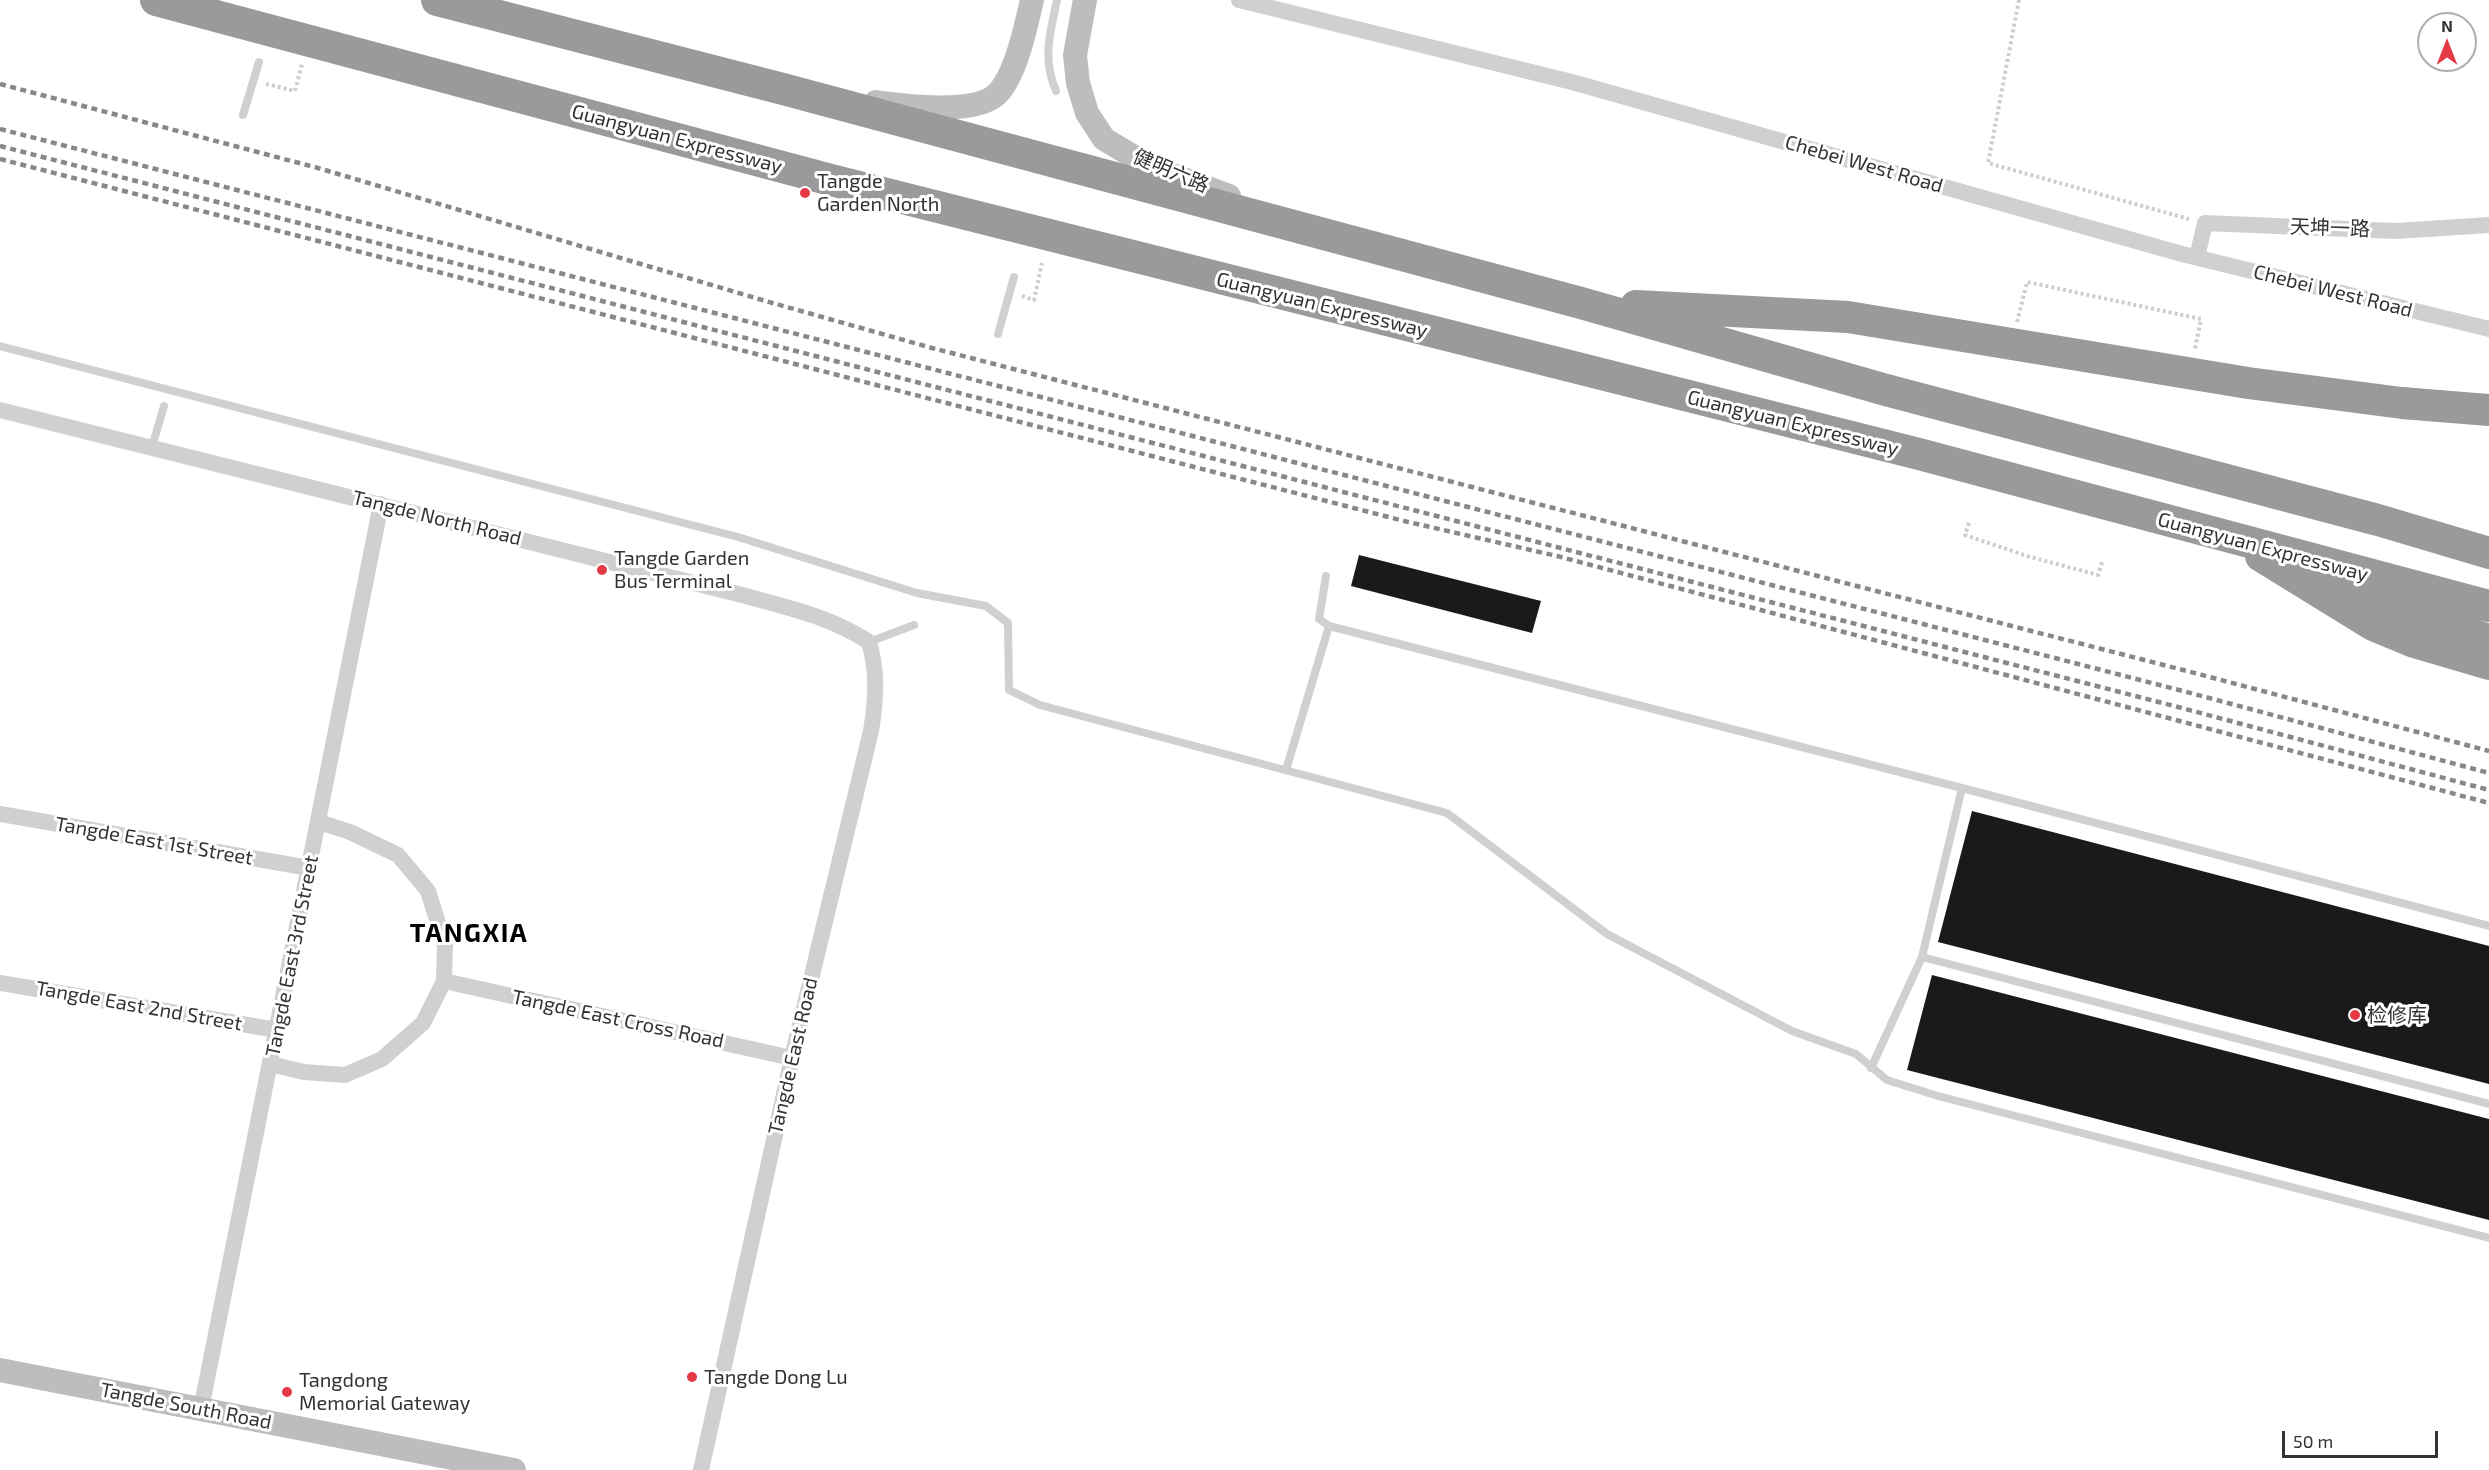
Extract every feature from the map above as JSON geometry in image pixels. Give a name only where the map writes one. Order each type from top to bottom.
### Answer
[{"type":"highway","name":"Guangyuan Expressway","points":[[156,0],[831,180],[1920,454],[2489,606]]},
{"type":"highway","points":[[436,0],[783,89],[1581,303],[1886,390],[2378,520],[2489,553]]},
{"type":"highway","points":[[1581,303],[1848,317],[2329,394],[2436,407],[2489,410]]},
{"type":"highway","points":[[2378,520],[2489,537]]},
{"type":"highway","points":[[2232,539],[2362,598],[2489,640]]},
{"type":"highway","points":[[2232,539],[2373,625],[2414,642],[2489,664]]},
{"type":"main road","points":[[783,89],[930,109],[985,101],[996,94],[1010,74],[1032,0]]},
{"type":"main road","name":"健明六路","points":[[1085,0],[1075,55],[1078,83],[1086,113],[1104,139],[1151,167],[1260,208],[1308,230]]},
{"type":"main road","name":"Tangde South Road","points":[[0,1370],[514,1470]]},
{"type":"street","name":"Chebei West Road","points":[[1239,0],[1572,82],[2197,257],[2489,329]]},
{"type":"street","points":[[2197,257],[2205,224]]},
{"type":"street","name":"天坤一路","points":[[2205,224],[2396,231],[2489,225]]},
{"type":"street","name":"Tangde North Road","points":[[0,410],[766,602],[829,620],[850,629],[869,642]]},
{"type":"street","name":"Tangde East 3rd Street","points":[[201,1408],[381,504]]},
{"type":"street","name":"Tangde East Road","points":[[700,1470],[792,1058],[871,731],[876,693],[874,658],[869,642]]},
{"type":"street","name":"Tangde East 1st Street","points":[[0,814],[309,868]]},
{"type":"street","points":[[270,1064],[304,1072],[345,1075],[382,1059],[423,1023],[444,981],[446,945],[428,891],[398,855],[350,832],[319,822]]},
{"type":"street","name":"Tangde East Cross Road","points":[[444,981],[792,1058]]},
{"type":"street","name":"Tangde East 2nd Street","points":[[0,983],[277,1030]]},
{"type":"lane","points":[[1056,91],[1047,61],[1047,46],[1057,0]]},
{"type":"lane","points":[[243,115],[259,62]]},
{"type":"lane","points":[[998,334],[1014,277]]},
{"type":"lane","points":[[0,346],[738,537],[917,593],[986,606],[1008,623],[1009,690],[1040,705],[1447,813],[1607,934],[1792,1031],[1856,1054],[1887,1080],[1938,1096],[2489,1238]]},
{"type":"lane","points":[[152,447],[165,406]]},
{"type":"lane","points":[[1326,576],[1319,619],[1329,626],[2489,926]]},
{"type":"lane","points":[[869,642],[914,625]]},
{"type":"lane","points":[[1286,770],[1329,626]]},
{"type":"lane","points":[[1871,1068],[1922,957],[1962,788]]},
{"type":"lane","points":[[1922,957],[2489,1104]]},
{"type":"path","points":[[2019,0],[1988,164],[2205,224]]},
{"type":"path","points":[[253,81],[295,92],[303,58]]},
{"type":"path","points":[[1010,293],[1034,300],[1042,263]]},
{"type":"path","points":[[2012,344],[2027,282],[2201,319]]},
{"type":"path","points":[[1969,523],[1965,535],[2027,556],[2098,575],[2102,562]]},
{"type":"building","points":[[1359,555],[1541,601],[1532,633],[1351,586]]},
{"type":"building","name":"检修库","points":[[1972,811],[2489,946],[2489,1084],[1938,942]]},
{"type":"building","points":[[1932,975],[2489,1119],[2489,1220],[1907,1070]]},
{"type":"railway","points":[[0,84],[318,168],[932,348],[2489,751]]},
{"type":"railway","points":[[0,129],[2183,691],[2489,773]]},
{"type":"railway","points":[[0,146],[2178,707],[2489,790]]},
{"type":"railway","points":[[0,159],[1404,521],[1557,556],[2489,803]]},
{"type":"place","name":"Tangde Garden North","points":[[805,193]]},
{"type":"place","name":"Tangde Garden Bus Terminal","points":[[602,570]]},
{"type":"place","name":"检修库","points":[[2355,1015]]},
{"type":"place","name":"Tangde Dong Lu","points":[[692,1377]]},
{"type":"place","name":"Tangdong Memorial Gateway","points":[[287,1392]]},
{"type":"district","name":"TANGXIA","points":[[469,933]]}]
